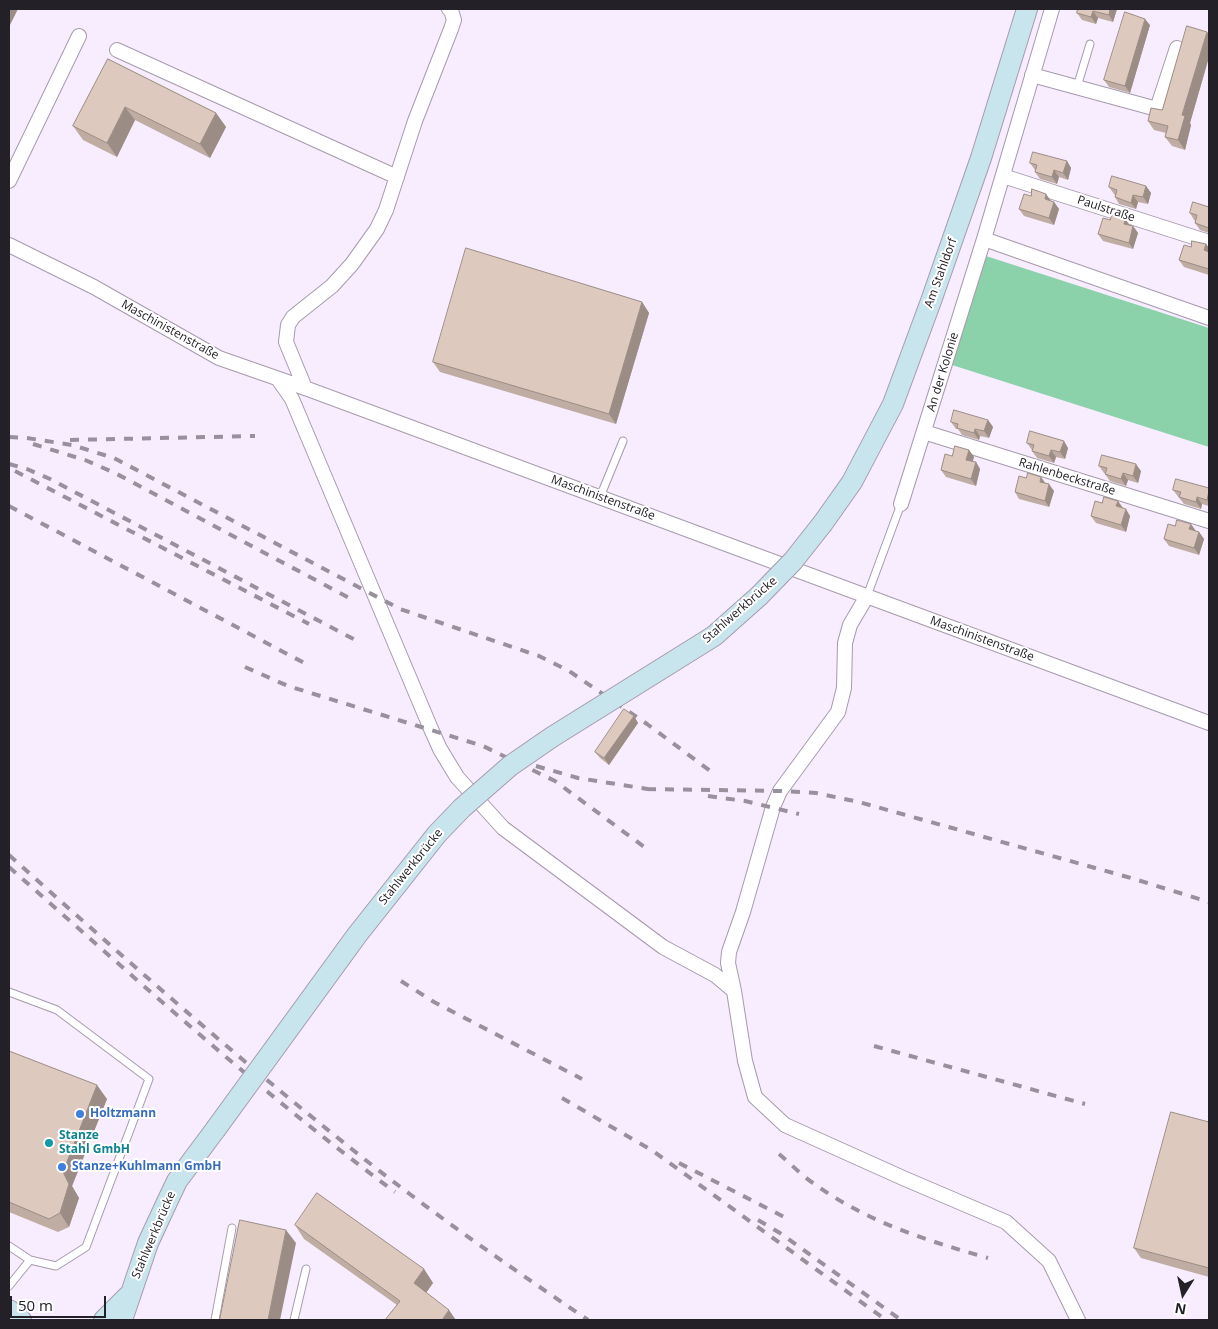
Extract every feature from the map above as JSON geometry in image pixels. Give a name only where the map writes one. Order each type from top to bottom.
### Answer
[{"type":"main road","name":"Am Stahldorf","points":[[823,523],[852,482],[896,396],[938,284],[981,158],[1027,9]]},
{"type":"main road","name":"Stahlwerkbrücke","points":[[122,1320],[148,1243],[177,1181],[369,919],[437,834],[462,808],[510,766],[552,737],[714,636],[759,596],[793,561],[823,523]]},
{"type":"main road","points":[[104,1320],[130,1295]]},
{"type":"main road","points":[[9,1310],[21,1320]]},
{"type":"street","points":[[305,388],[286,342],[288,325],[293,317],[332,286],[352,264],[366,246],[386,210],[415,121],[454,20],[449,9]]},
{"type":"street","name":"An der Kolonie","points":[[900,504],[984,239],[1052,9]]},
{"type":"street","points":[[9,181],[79,36]]},
{"type":"street","points":[[1032,75],[1157,109],[1177,48]]},
{"type":"street","points":[[117,50],[397,177]]},
{"type":"street","name":"Paulstraße","points":[[1003,176],[1209,242]]},
{"type":"street","points":[[984,239],[1209,318]]},
{"type":"street","name":"Maschinistenstraße","points":[[9,245],[94,287],[220,358],[600,497],[1209,724]]},
{"type":"street","points":[[278,380],[292,399],[431,729],[456,777],[503,828],[663,947],[715,975],[734,991]]},
{"type":"street","name":"Rahlenbeckstraße","points":[[924,432],[1209,521]]},
{"type":"street","points":[[867,596],[850,625],[845,643],[844,688],[838,712],[780,791],[773,807],[746,902],[729,952],[728,962],[745,1061],[755,1096],[785,1125],[1006,1222],[1049,1261],[1078,1320]]},
{"type":"lane","points":[[1077,87],[1090,44]]},
{"type":"lane","points":[[600,497],[623,441]]},
{"type":"lane","points":[[867,596],[900,504]]},
{"type":"lane","points":[[9,992],[57,1010],[149,1079],[86,1247],[56,1266],[30,1260],[9,1246]]},
{"type":"lane","points":[[215,1320],[232,1228]]},
{"type":"lane","points":[[9,1286],[30,1260]]},
{"type":"lane","points":[[294,1320],[306,1269]]},
{"type":"green space","points":[[986,256],[1209,328],[1209,447],[952,365]]},
{"type":"building","points":[[1078,9],[1110,9],[1109,15],[1093,11],[1091,17],[1077,13]]},
{"type":"building","points":[[1125,12],[1145,19],[1125,86],[1104,80]]},
{"type":"building","points":[[1187,26],[1207,32],[1182,115],[1185,116],[1178,140],[1165,137],[1168,126],[1148,121],[1151,108],[1162,110]]},
{"type":"building","points":[[108,59],[216,113],[200,144],[125,107],[107,143],[73,126]]},
{"type":"building","points":[[1033,152],[1067,161],[1063,173],[1054,170],[1052,177],[1035,172],[1037,165],[1030,163]]},
{"type":"building","points":[[1112,176],[1146,186],[1143,197],[1133,195],[1131,203],[1115,197],[1117,190],[1109,187]]},
{"type":"building","points":[[1032,189],[1046,194],[1045,199],[1054,202],[1049,218],[1019,209],[1024,194],[1031,196]]},
{"type":"building","points":[[1193,202],[1209,207],[1209,228],[1195,223],[1197,215],[1190,213]]},
{"type":"building","points":[[1112,215],[1125,219],[1124,224],[1133,226],[1129,243],[1098,234],[1103,218],[1110,220]]},
{"type":"building","points":[[1192,241],[1206,244],[1204,250],[1209,252],[1209,269],[1179,260],[1184,245],[1191,247]]},
{"type":"building","points":[[466,248],[642,302],[609,414],[433,362]]},
{"type":"building","points":[[954,410],[988,420],[984,431],[975,429],[974,433],[957,428],[958,424],[951,422]]},
{"type":"building","points":[[1030,431],[1064,441],[1060,452],[1051,450],[1049,456],[1032,451],[1034,445],[1027,443]]},
{"type":"building","points":[[955,446],[969,450],[966,460],[976,462],[971,479],[941,470],[945,454],[952,456]]},
{"type":"building","points":[[1102,455],[1136,464],[1133,476],[1123,473],[1121,479],[1105,474],[1107,468],[1099,466]]},
{"type":"building","points":[[1028,473],[1041,477],[1040,482],[1049,484],[1045,501],[1015,492],[1019,476],[1026,478]]},
{"type":"building","points":[[1176,479],[1209,488],[1207,500],[1197,497],[1196,502],[1179,497],[1181,492],[1173,490]]},
{"type":"building","points":[[1104,497],[1118,501],[1116,506],[1126,509],[1121,525],[1091,516],[1095,501],[1102,503]]},
{"type":"building","points":[[1177,520],[1191,524],[1189,529],[1199,532],[1194,548],[1164,539],[1168,524],[1175,526]]},
{"type":"building","points":[[624,709],[634,716],[604,758],[595,752]]},
{"type":"building","name":"Stanze Stahl GmbH","points":[[9,1051],[97,1085],[63,1172],[69,1184],[60,1213],[49,1219],[9,1202]]},
{"type":"building","points":[[1171,1112],[1209,1122],[1209,1268],[1134,1248]]},
{"type":"building","points":[[317,1193],[424,1269],[414,1283],[449,1310],[442,1320],[385,1320],[400,1301],[295,1225]]},
{"type":"building","points":[[240,1220],[286,1230],[268,1320],[220,1320]]},
{"type":"railway","points":[[70,440],[255,436]]},
{"type":"railway","points":[[9,437],[72,445],[114,458],[400,609],[539,656],[569,671],[647,724],[713,773]]},
{"type":"railway","points":[[33,444],[85,460],[115,473],[351,599]]},
{"type":"railway","points":[[9,464],[50,479],[361,643]]},
{"type":"railway","points":[[15,471],[309,624]]},
{"type":"railway","points":[[9,506],[308,665]]},
{"type":"railway","points":[[245,667],[288,686],[483,746],[555,781],[647,849]]},
{"type":"railway","points":[[536,766],[578,778],[654,790]]},
{"type":"railway","points":[[647,789],[816,793],[859,802],[1131,878],[1209,902]]},
{"type":"railway","points":[[708,796],[745,801],[799,814]]},
{"type":"railway","points":[[9,855],[181,1007],[313,1118],[386,1176],[500,1260],[588,1320]]},
{"type":"railway","points":[[9,867],[295,1115],[395,1192]]},
{"type":"railway","points":[[401,981],[434,1002],[582,1079]]},
{"type":"railway","points":[[874,1046],[1085,1104]]},
{"type":"railway","points":[[562,1098],[653,1151],[886,1320]]},
{"type":"railway","points":[[779,1154],[809,1180],[854,1209],[919,1237],[988,1258]]},
{"type":"railway","points":[[679,1163],[790,1220]]},
{"type":"railway","points":[[758,1220],[780,1233],[901,1320]]},
{"type":"place","name":"Holtzmann","points":[[80,1114]]},
{"type":"place","name":"Stanze Stahl GmbH","points":[[49,1143]]},
{"type":"place","name":"Stanze+Kuhlmann GmbH","points":[[62,1167]]}]
